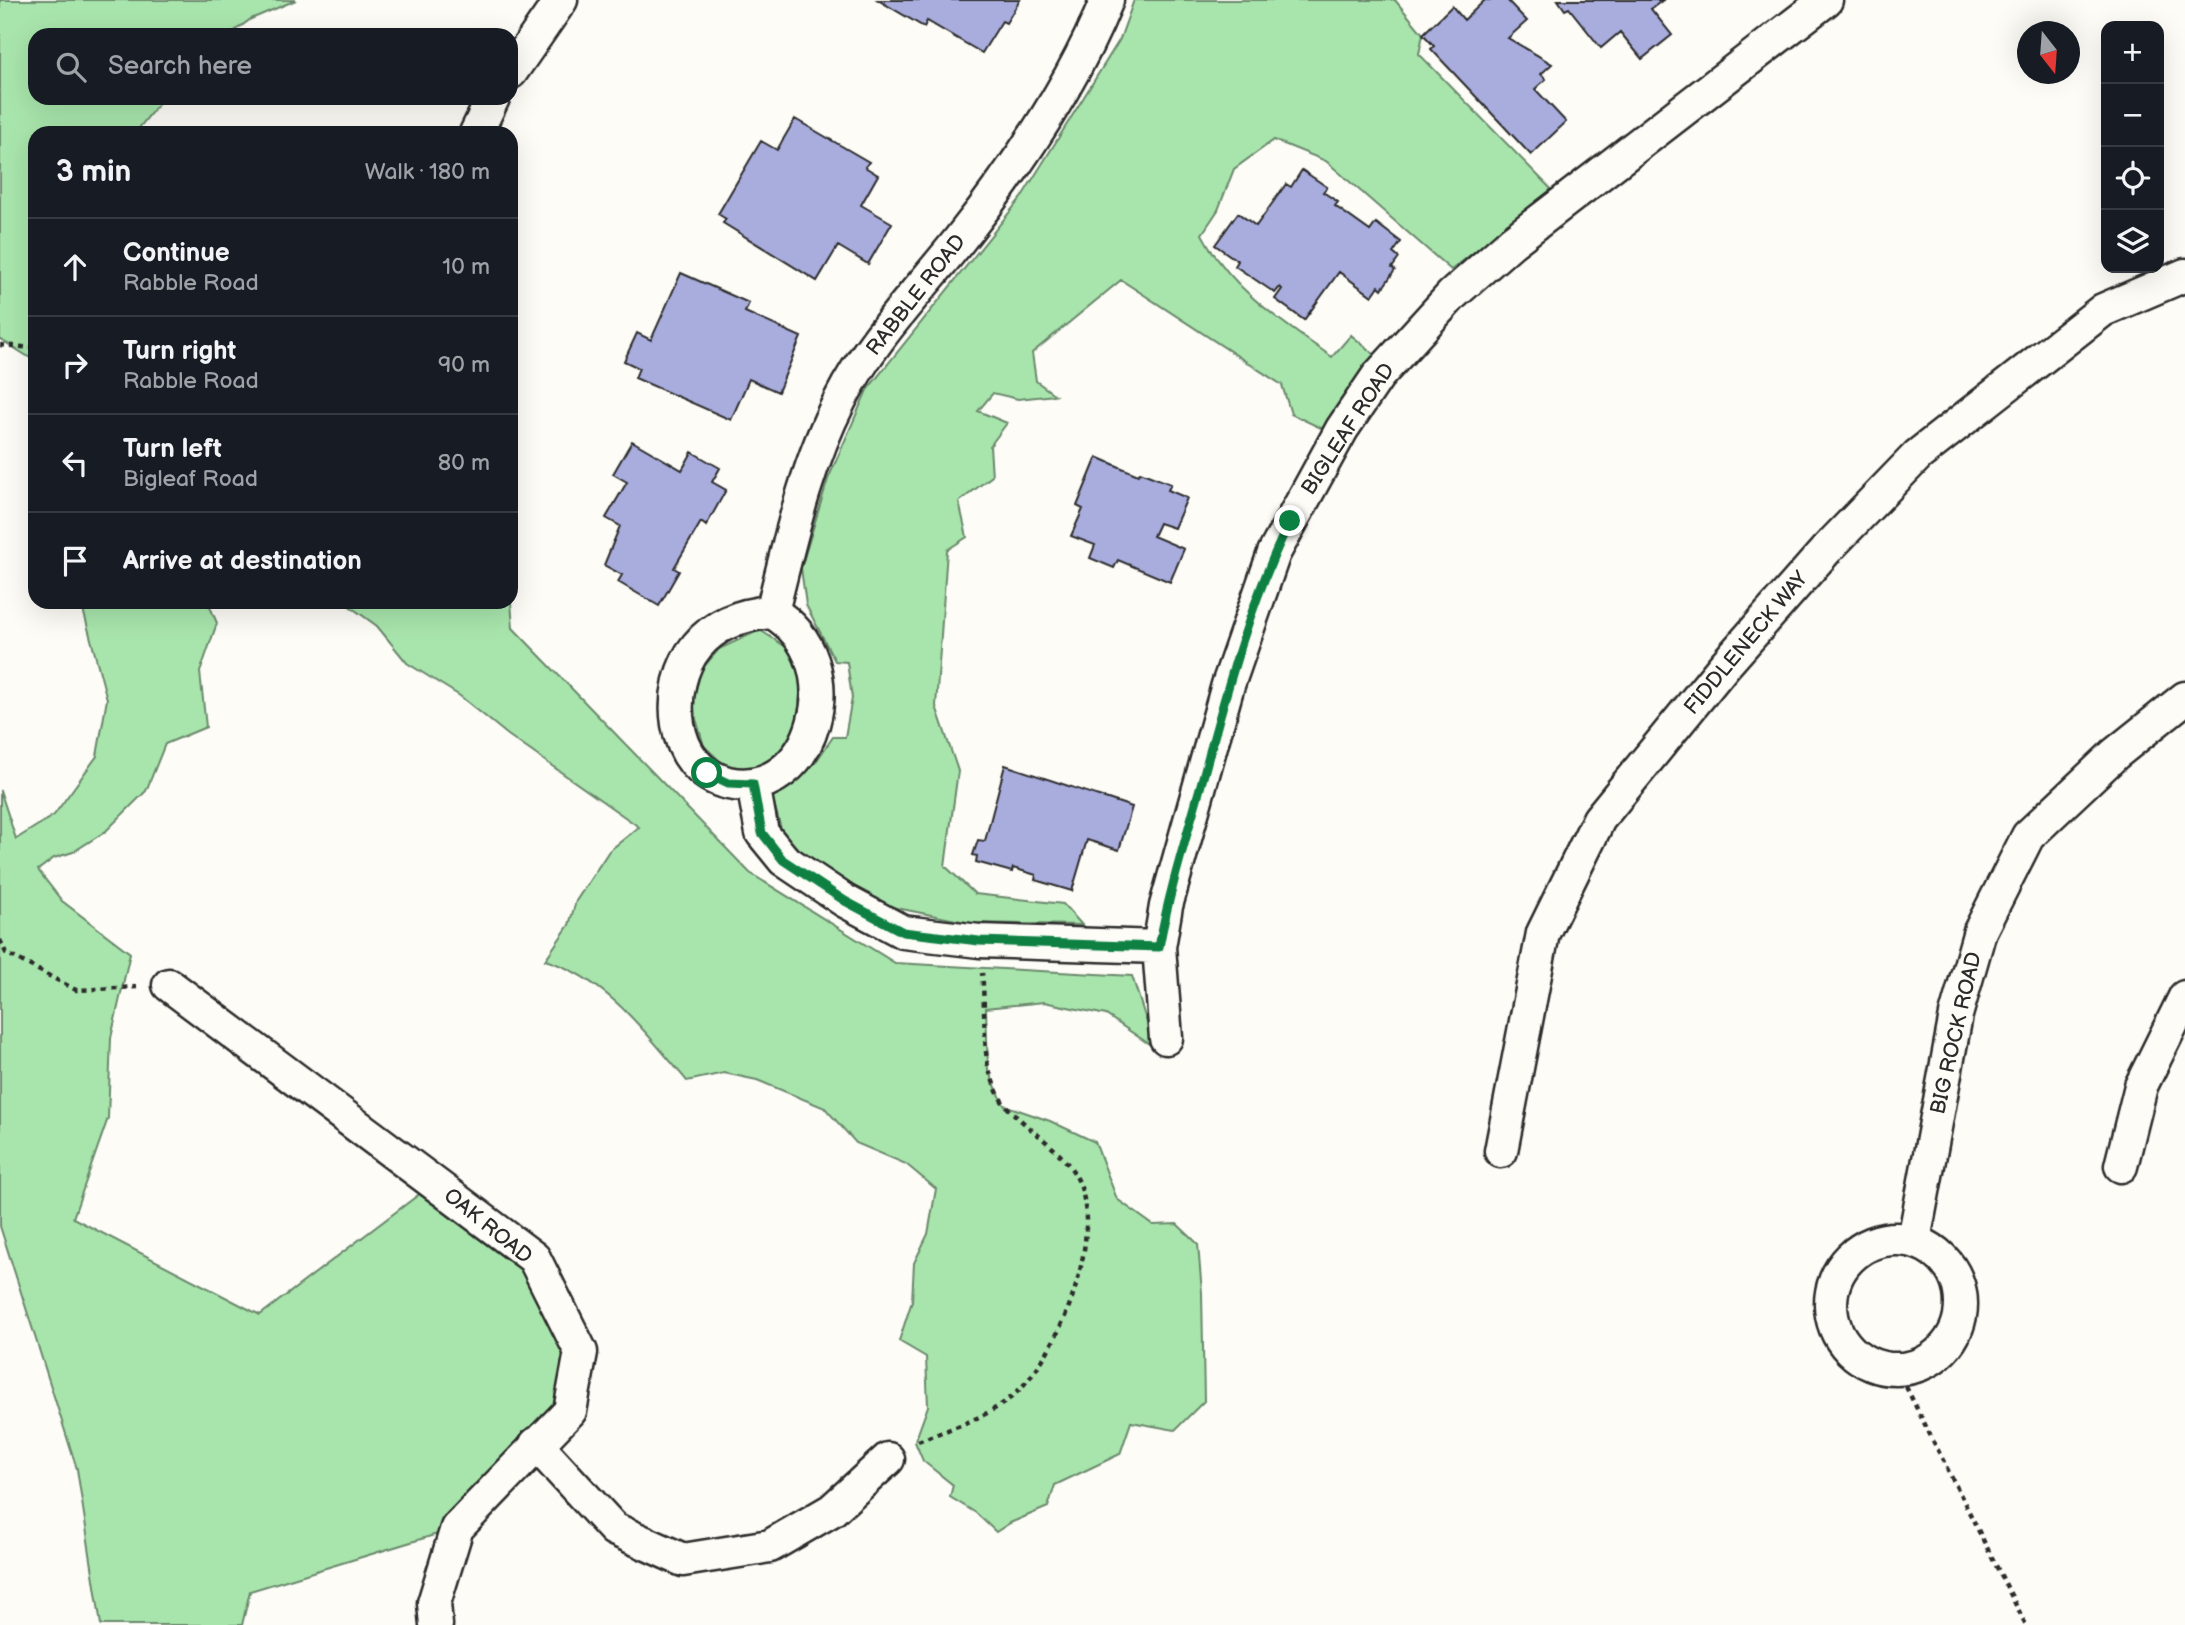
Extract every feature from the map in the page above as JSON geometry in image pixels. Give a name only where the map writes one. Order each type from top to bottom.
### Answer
[{"type":"street","points":[[518,62],[561,0]]},
{"type":"street","name":"RABBLE ROAD","points":[[772,612],[817,449],[840,399],[870,350],[976,219],[1023,155],[1076,65],[1107,0]]},
{"type":"street","name":"BIGLEAF ROAD","points":[[1166,1038],[1159,947],[1166,906],[1228,685],[1261,586],[1290,521],[1359,403],[1412,336],[1512,242],[1826,0]]},
{"type":"street","points":[[479,126],[490,105]]},
{"type":"street","name":"FIDDLENECK WAY","points":[[1501,1151],[1542,933],[1599,819],[1724,666],[1827,549],[1918,455],[2103,310],[2185,275]]},
{"type":"street","points":[[772,612],[795,628],[803,639],[817,672],[819,694],[816,716],[801,750],[782,770],[753,784],[720,781],[696,765],[678,730],[678,692],[688,659],[703,640],[744,615],[772,612]]},
{"type":"street","name":"BIG ROCK ROAD","points":[[1914,1240],[1956,1015],[1980,931],[2028,836],[2115,754],[2185,698]]},
{"type":"street","points":[[753,784],[762,833],[774,850],[800,873],[883,923],[903,932],[979,941],[1159,947]]},
{"type":"street","name":"OAK ROAD","points":[[169,985],[534,1258],[581,1352],[570,1411],[457,1528],[434,1603],[436,1625]]},
{"type":"street","points":[[2121,1166],[2141,1086],[2185,997]]},
{"type":"street","points":[[1892,1237],[1914,1240],[1934,1249],[1950,1265],[1959,1285],[1962,1308],[1956,1330],[1944,1349],[1926,1362],[1897,1369],[1863,1361],[1847,1348],[1835,1331],[1830,1310],[1832,1289],[1840,1269],[1862,1248],[1892,1237]]},
{"type":"street","points":[[536,1444],[614,1529],[683,1560],[771,1546],[832,1510],[888,1460]]},
{"type":"path","points":[[0,345],[28,347]]},
{"type":"path","points":[[0,940],[6,953],[76,990],[169,985]]},
{"type":"path","points":[[888,1460],[915,1442],[1005,1402],[1039,1367],[1064,1320],[1082,1261],[1088,1227],[1077,1178],[1043,1138],[1004,1105],[988,1070],[979,941]]},
{"type":"path","points":[[1897,1369],[2026,1625]]},
{"type":"green space","points":[[0,0],[296,0],[251,19],[239,28],[28,28],[28,105],[157,105],[141,126],[28,126],[28,357],[0,339]]},
{"type":"green space","points":[[1134,0],[1395,0],[1423,34],[1419,54],[1553,191],[1451,270],[1326,161],[1274,140],[1234,169],[1218,210],[1202,234],[1214,254],[1259,303],[1332,357],[1351,335],[1376,356],[1323,429],[1291,414],[1282,385],[1121,280],[1032,353],[1036,381],[1055,395],[1018,399],[993,393],[978,411],[1007,423],[990,446],[992,476],[959,502],[967,537],[947,550],[936,706],[958,771],[945,866],[975,894],[1063,904],[1082,925],[971,923],[887,906],[822,870],[783,836],[772,796],[815,763],[833,737],[845,737],[852,698],[847,662],[835,661],[806,605],[801,568],[828,479],[867,390],[1021,198],[1120,39]]},
{"type":"green space","points":[[83,609],[211,609],[217,623],[200,672],[206,727],[165,744],[146,791],[106,831],[73,852],[54,858],[38,870],[62,901],[130,953],[111,1038],[108,1118],[73,1218],[260,1315],[434,1183],[534,1258],[581,1352],[570,1411],[457,1528],[250,1591],[242,1625],[101,1625],[77,1469],[0,1226],[0,790],[16,839],[54,815],[97,756],[107,699]]},
{"type":"green space","points":[[354,609],[512,609],[513,628],[750,873],[895,963],[1132,976],[1155,1048],[1106,1015],[1044,1002],[986,1008],[988,1070],[1004,1105],[1050,1121],[1095,1142],[1117,1199],[1153,1225],[1177,1224],[1198,1244],[1202,1293],[1204,1401],[1175,1430],[1131,1422],[1120,1454],[1055,1485],[1048,1507],[996,1532],[976,1513],[950,1497],[953,1485],[923,1461],[915,1442],[928,1406],[926,1357],[899,1341],[912,1301],[914,1263],[928,1234],[936,1189],[906,1164],[856,1143],[825,1108],[757,1080],[724,1073],[687,1081],[641,1027],[606,994],[567,968],[545,960],[569,925],[576,901],[609,851],[639,827],[508,735],[460,696],[407,663],[377,626]]},
{"type":"green space","points":[[760,630],[792,651],[805,687],[795,734],[765,766],[731,771],[704,746],[692,705],[701,670],[719,649]]},
{"type":"building","points":[[878,0],[1020,0],[1006,23],[1002,21],[982,53],[927,21],[924,27]]},
{"type":"building","points":[[1485,0],[1507,0],[1527,21],[1508,38],[1552,64],[1541,74],[1546,79],[1535,89],[1566,122],[1531,155],[1431,49],[1434,46],[1423,34],[1452,6],[1464,20]]},
{"type":"building","points":[[1558,0],[1663,0],[1651,9],[1672,35],[1642,59],[1620,32],[1601,48],[1569,8],[1565,10]]},
{"type":"building","points":[[795,119],[869,162],[865,167],[878,175],[861,205],[892,223],[868,264],[838,246],[817,281],[723,223],[726,219],[718,214],[761,141],[777,150]]},
{"type":"building","points":[[1302,170],[1327,187],[1323,192],[1338,202],[1335,206],[1370,231],[1376,223],[1401,242],[1393,253],[1399,258],[1392,268],[1395,270],[1382,289],[1379,286],[1372,296],[1339,272],[1304,320],[1275,299],[1282,289],[1280,287],[1275,293],[1235,266],[1238,261],[1215,245],[1238,213],[1256,226],[1286,184],[1291,187]]},
{"type":"building","points":[[681,273],[749,303],[745,312],[801,337],[778,392],[749,379],[731,420],[635,378],[639,368],[624,361],[637,333],[651,340]]},
{"type":"building","points":[[632,441],[682,470],[692,452],[720,468],[712,482],[726,490],[706,526],[701,522],[674,568],[679,571],[659,606],[618,582],[622,575],[604,565],[620,526],[606,518],[627,482],[613,474]]},
{"type":"building","points":[[1097,457],[1138,475],[1140,472],[1171,484],[1168,490],[1187,498],[1174,528],[1159,523],[1153,536],[1184,549],[1170,582],[1118,560],[1114,568],[1090,558],[1095,545],[1071,536],[1083,509],[1077,506]]},
{"type":"building","points":[[1005,765],[1132,807],[1119,850],[1087,840],[1072,891],[1035,880],[1036,875],[1013,868],[1012,872],[976,862],[977,856],[973,855],[978,840],[985,841]]},
{"type":"route","points":[[707,773],[728,783],[753,784],[756,813],[762,833],[783,860],[845,901],[903,932],[979,941],[1159,947],[1166,906],[1228,685],[1261,586],[1290,521]]}]
